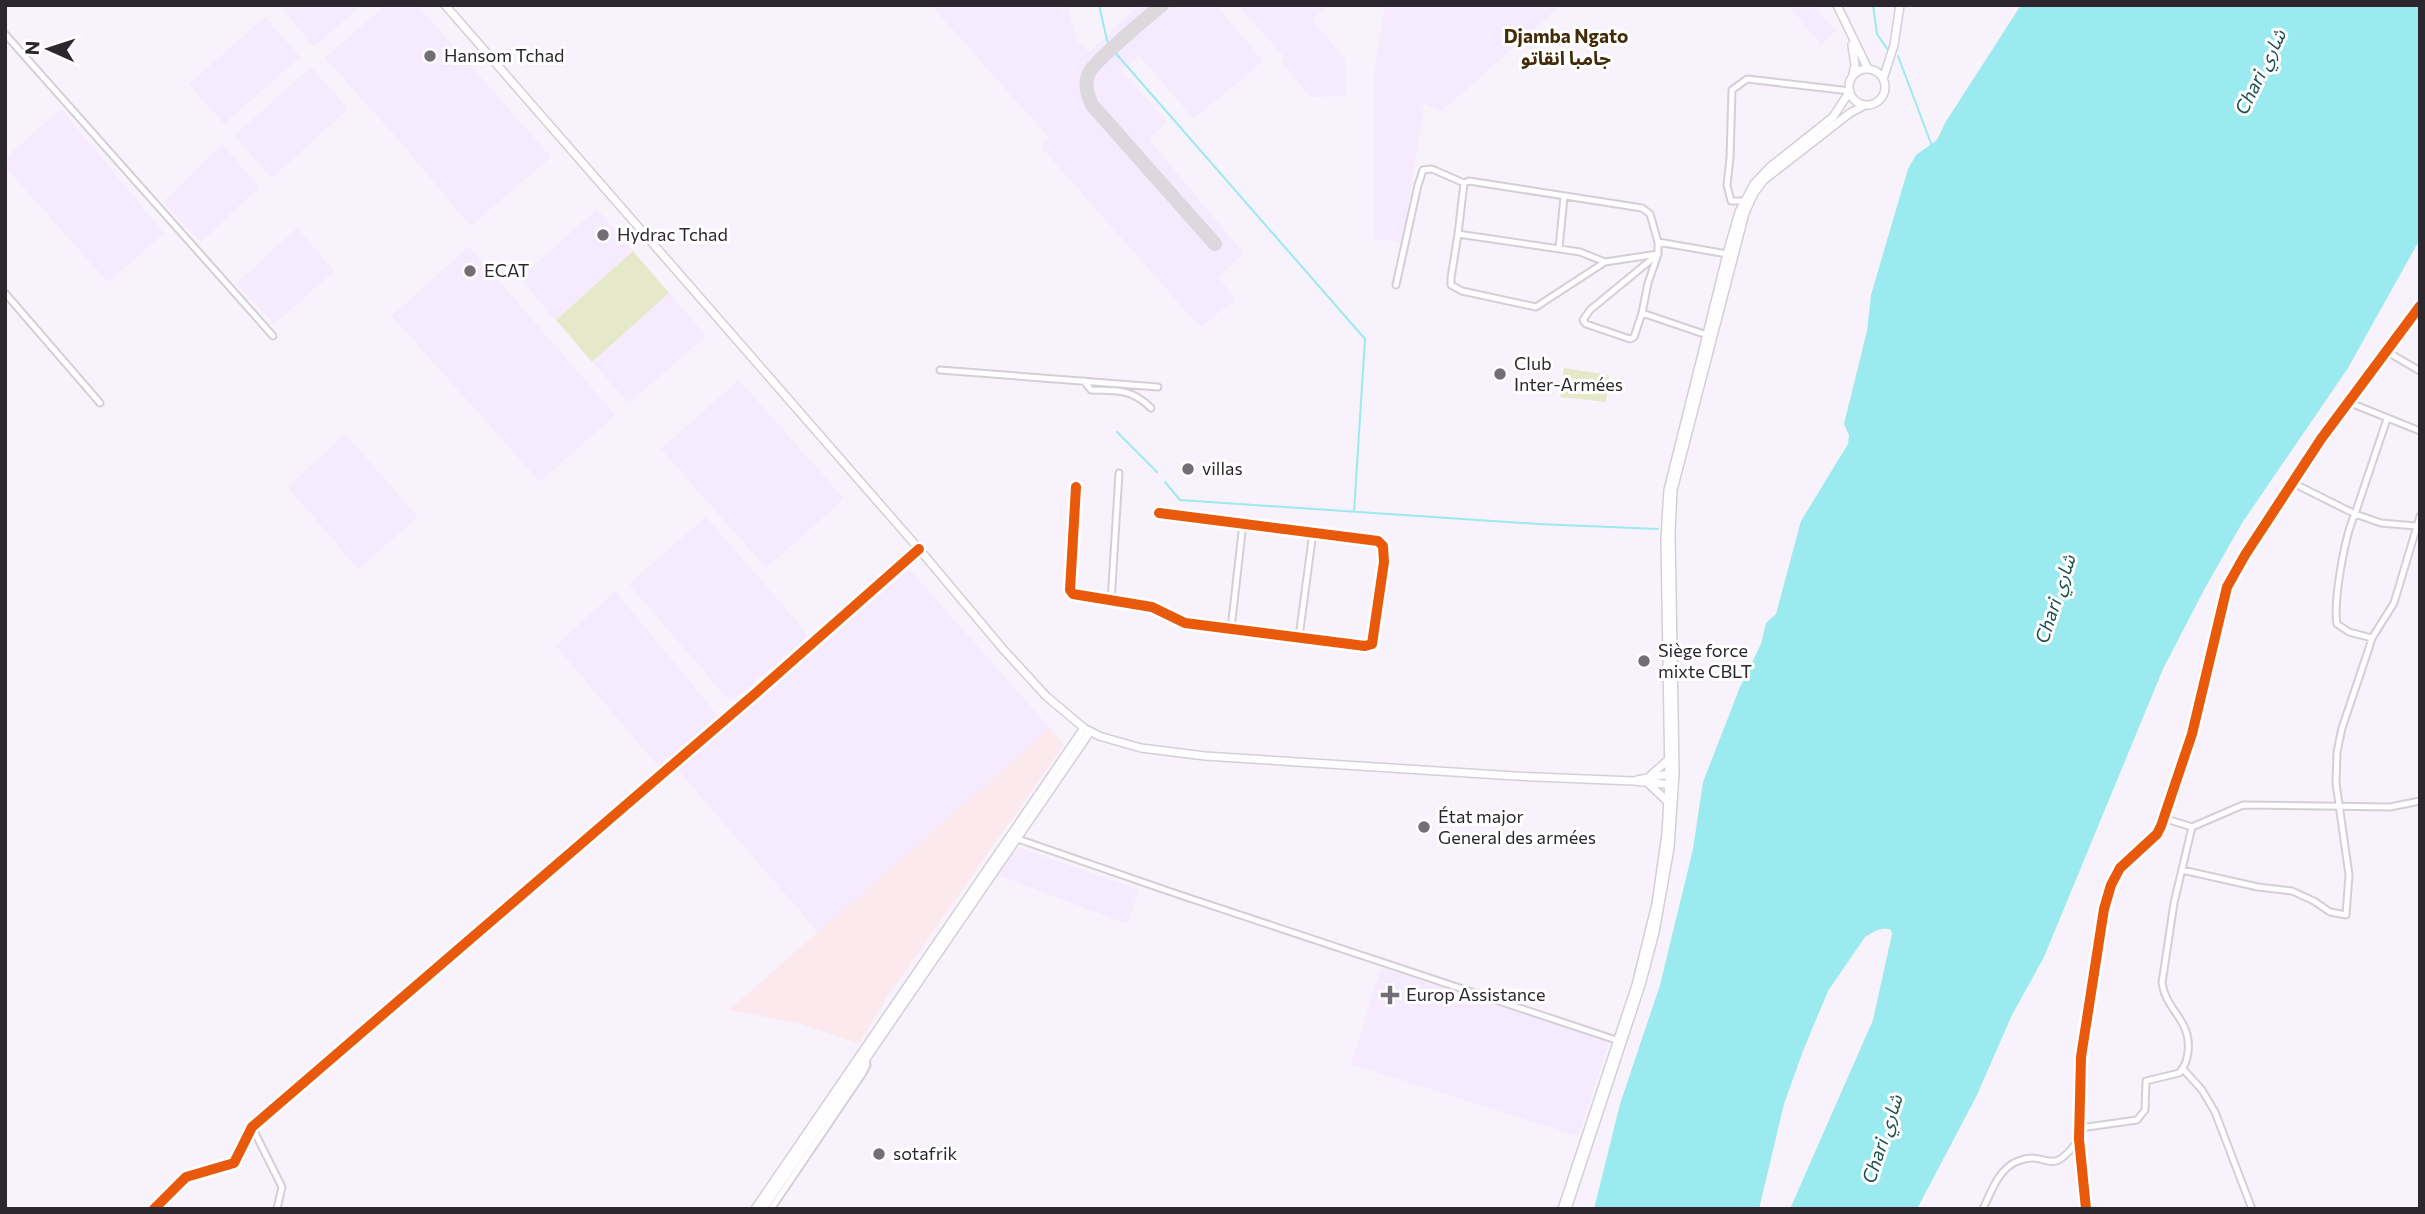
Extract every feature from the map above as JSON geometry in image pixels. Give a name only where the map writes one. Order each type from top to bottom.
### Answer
[{"type":"main road","points":[[445,5],[1037,686],[1087,730],[1098,736],[1141,748],[1205,756],[1633,781],[1649,780],[1672,773]]},
{"type":"main road","points":[[1836,5],[1870,69],[1883,79]]},
{"type":"main road","points":[[1672,773],[1668,760],[1665,539],[1668,490],[1710,331],[1745,213],[1754,193],[1775,171],[1850,113],[1875,103],[1882,97],[1885,88],[1883,79],[1894,44],[1900,5]]},
{"type":"main road","points":[[1562,1209],[1641,985],[1660,911],[1670,848],[1672,785],[1673,490],[1727,254],[1744,201],[1759,177],[1833,117],[1850,91],[1854,55],[1849,30]]},
{"type":"main road","points":[[1852,77],[1859,71],[1888,60]]},
{"type":"main road","points":[[1850,91],[1856,100],[1865,105]]},
{"type":"main road","points":[[1075,721],[1080,739]]},
{"type":"main road","points":[[763,1209],[863,1057],[1087,730]]},
{"type":"main road","points":[[1080,739],[1098,736]]},
{"type":"main road","points":[[1649,780],[1668,760]]},
{"type":"main road","points":[[1649,780],[1672,785]]},
{"type":"main road","points":[[1649,780],[1668,803]]},
{"type":"main road","points":[[1567,1209],[1636,985],[1656,904],[1672,785]]},
{"type":"main road","points":[[755,1209],[863,1057]]},
{"type":"street","points":[[5,34],[273,336]]},
{"type":"street","points":[[1744,201],[1731,201],[1727,185],[1732,90],[1747,79],[1850,91]]},
{"type":"street","points":[[1396,285],[1423,170],[1432,169],[1464,183],[1468,181],[1491,184],[1645,209],[1650,214],[1658,242],[1658,254],[1634,337],[1630,339],[1586,324],[1583,319],[1590,310],[1658,254]]},
{"type":"street","points":[[1464,183],[1451,278],[1451,285],[1462,291],[1536,307],[1605,262],[1658,254]]},
{"type":"street","points":[[1559,248],[1564,197]]},
{"type":"street","points":[[1458,234],[1559,248],[1580,252],[1605,262]]},
{"type":"street","points":[[1658,242],[1727,254]]},
{"type":"street","points":[[5,293],[100,403]]},
{"type":"street","points":[[2086,1209],[2079,1139],[2083,1036],[2104,909],[2111,885],[2120,868],[2157,834],[2192,734],[2227,587],[2245,555],[2348,402],[2420,306]]},
{"type":"street","points":[[1642,313],[1710,331]]},
{"type":"street","points":[[2386,351],[2420,371]]},
{"type":"street","points":[[940,370],[1158,387]]},
{"type":"street","points":[[1084,381],[1091,390],[1126,391],[1140,397],[1151,408]]},
{"type":"street","points":[[2348,402],[2420,431]]},
{"type":"street","points":[[2372,638],[2341,628],[2336,618],[2341,566],[2350,524],[2387,419]]},
{"type":"street","points":[[1111,602],[1119,473]]},
{"type":"street","points":[[2293,483],[2355,514],[2381,523],[2416,526]]},
{"type":"street","points":[[1076,487],[1070,590],[1073,594],[1152,607],[1185,623],[1365,646],[1372,644],[1384,562],[1383,546],[1378,541],[1159,513]]},
{"type":"street","points":[[2182,870],[2258,887],[2292,891],[2330,912],[2346,915],[2349,875],[2336,770],[2342,728],[2372,638],[2394,603],[2420,516]]},
{"type":"street","points":[[1231,629],[1243,523]]},
{"type":"street","points":[[1299,637],[1313,532]]},
{"type":"street","points":[[154,1209],[186,1177],[234,1163],[252,1127],[919,549]]},
{"type":"street","points":[[2163,818],[2192,827],[2243,805],[2339,804],[2390,807],[2420,802]]},
{"type":"street","points":[[2080,1128],[2137,1120],[2145,1110],[2146,1081],[2168,1077],[2183,1069],[2189,1046],[2187,1030],[2165,996],[2162,984],[2192,827]]},
{"type":"street","points":[[1012,837],[1620,1041]]},
{"type":"street","points":[[771,1209],[866,1068],[863,1057]]},
{"type":"street","points":[[2183,1069],[2202,1090],[2215,1112],[2252,1209]]},
{"type":"street","points":[[252,1127],[282,1187],[277,1209]]},
{"type":"street","points":[[1983,1209],[2003,1171],[2011,1165],[2027,1159],[2056,1161],[2069,1153],[2079,1139]]},
{"type":"shaded area","points":[[279,5],[362,5],[314,47]]},
{"type":"shaded area","points":[[386,5],[417,5],[551,157],[470,226],[399,140],[325,58]]},
{"type":"shaded area","points":[[931,5],[1067,5],[1077,41],[1089,52],[1139,5],[1216,5],[1263,61],[1197,116],[1192,117],[1139,55],[1121,71],[1167,121],[1149,139],[1243,253],[1219,277],[1235,300],[1200,327],[1041,147],[1049,138]]},
{"type":"shaded area","points":[[1238,5],[1329,5],[1312,20],[1345,59],[1346,96],[1311,97],[1281,62],[1285,58]]},
{"type":"shaded area","points":[[1385,5],[1561,5],[1442,111],[1424,104],[1402,242],[1374,239],[1373,81]]},
{"type":"shaded area","points":[[1788,5],[1813,5],[1836,31],[1821,44]]},
{"type":"shaded area","points":[[265,17],[300,57],[224,124],[189,84]]},
{"type":"shaded area","points":[[311,67],[348,109],[272,178],[234,136]]},
{"type":"shaded area","points":[[61,109],[164,233],[108,282],[5,167],[5,158]]},
{"type":"shaded area","points":[[222,144],[259,187],[201,242],[163,202]]},
{"type":"shaded area","points":[[597,209],[633,251],[555,320],[520,278]]},
{"type":"shaded area","points":[[297,228],[334,271],[274,324],[237,283]]},
{"type":"shaded area","points":[[469,246],[615,415],[540,482],[392,316]]},
{"type":"shaded area","points":[[669,293],[706,336],[629,403],[592,362]]},
{"type":"shaded area","points":[[739,380],[844,499],[766,568],[661,449]]},
{"type":"shaded area","points":[[345,434],[418,517],[358,569],[288,487]]},
{"type":"shaded area","points":[[706,517],[806,632],[805,639],[735,698],[727,698],[629,584]]},
{"type":"shaded area","points":[[909,569],[1050,728],[818,932],[677,769]]},
{"type":"shaded area","points":[[615,591],[718,716],[658,766],[556,646]]},
{"type":"shaded area","points":[[1050,728],[1064,745],[887,997],[859,1044],[801,1024],[729,1010]]},
{"type":"shaded area","points":[[1017,847],[1139,890],[1127,924],[998,875]]},
{"type":"shaded area","points":[[1381,968],[1609,1042],[1578,1136],[1351,1064]]},
{"type":"green space","points":[[633,251],[669,293],[592,362],[556,320]]},
{"type":"green space","points":[[1564,368],[1609,375],[1606,402],[1560,397]]},
{"type":"water","name":"Chari شاري","points":[[2021,5],[2420,5],[2420,239],[2348,368],[2242,523],[2205,588],[2163,669],[2044,957],[2012,1015],[1976,1097],[1917,1209],[1790,1209],[1873,1020],[1892,934],[1891,930],[1884,929],[1865,937],[1828,991],[1784,1104],[1759,1209],[1594,1209],[1620,1104],[1660,985],[1693,849],[1703,782],[1740,687],[1761,644],[1766,623],[1776,614],[1801,521],[1848,444],[1849,435],[1844,424],[1867,331],[1871,295],[1908,169],[1916,155],[1937,140],[1945,123]]},
{"type":"waterway","points":[[1099,5],[1107,40],[1112,49],[1365,339],[1354,512]]},
{"type":"waterway","points":[[1873,5],[1877,34],[1888,50]]},
{"type":"waterway","points":[[1898,56],[1932,146]]},
{"type":"waterway","points":[[1117,432],[1157,472]]},
{"type":"waterway","points":[[1165,482],[1180,500],[1538,524],[1658,529]]},
{"type":"taxiway","points":[[1162,5],[1093,67],[1086,85],[1092,105],[1215,244]]},
{"type":"cycle path","points":[[2086,1209],[2079,1139],[2081,1057],[2104,909],[2111,885],[2120,868],[2157,834],[2161,826],[2192,734],[2227,587],[2321,439],[2420,306]]},
{"type":"cycle path","points":[[1076,487],[1070,590],[1073,594],[1152,607],[1185,623],[1365,646],[1372,644],[1384,562],[1383,546],[1378,541],[1159,513]]},
{"type":"cycle path","points":[[154,1209],[186,1177],[234,1163],[252,1127],[919,549]]},
{"type":"place","name":"Hansom Tchad","points":[[430,56]]},
{"type":"place","name":"Hydrac Tchad","points":[[603,235]]},
{"type":"place","name":"ECAT","points":[[470,271]]},
{"type":"place","name":"Club Inter-Armées","points":[[1500,374]]},
{"type":"place","name":"villas","points":[[1188,469]]},
{"type":"place","name":"Siège force mixte CBLT","points":[[1644,661]]},
{"type":"place","name":"État major General des armées","points":[[1424,827]]},
{"type":"place","name":"Europ Assistance","points":[[1390,995]]},
{"type":"place","name":"sotafrik","points":[[879,1154]]},
{"type":"district","name":"Djamba Ngato جامبا انقاتو","points":[[1566,47]]}]
